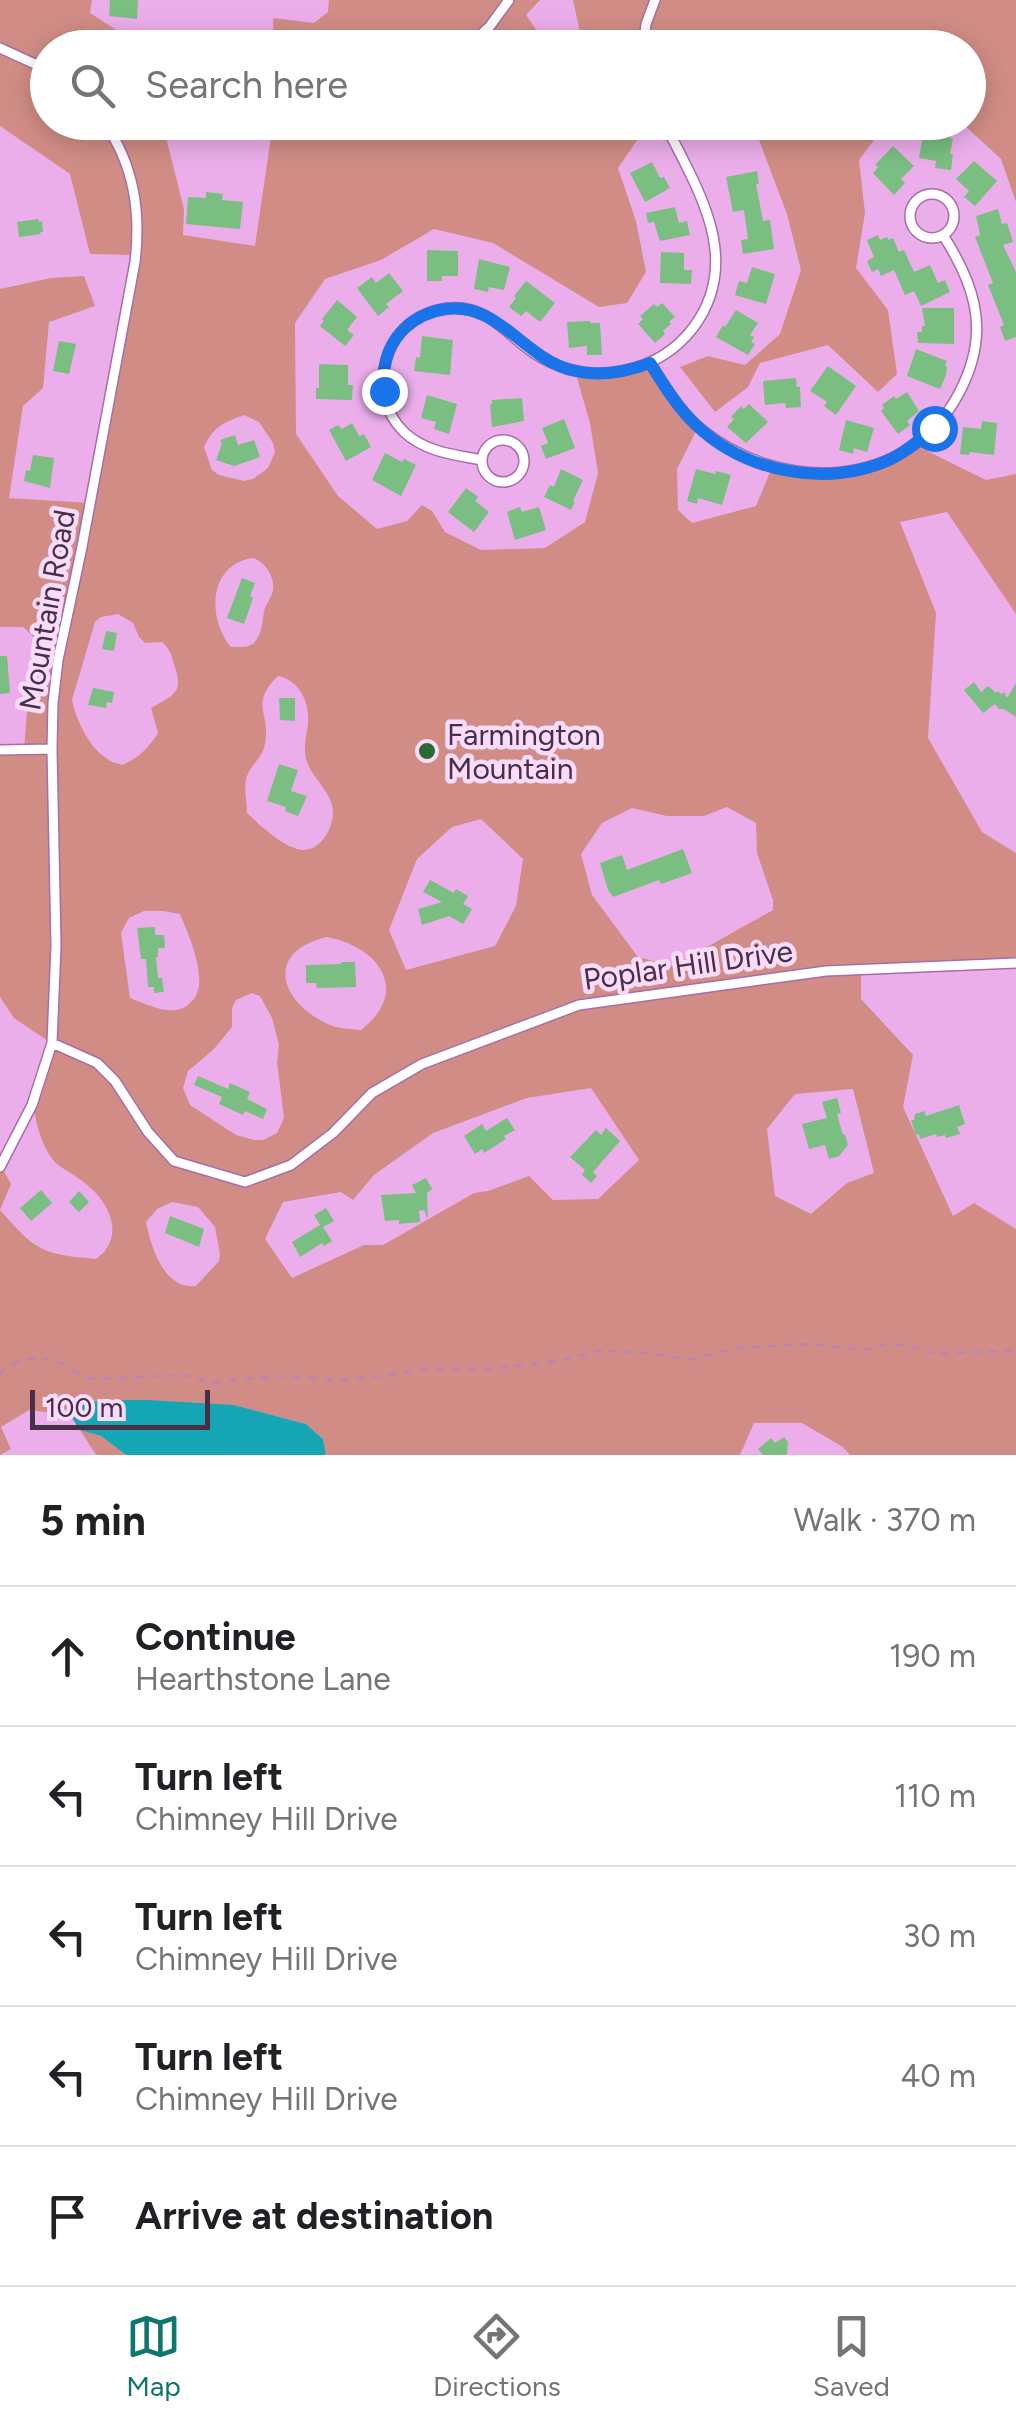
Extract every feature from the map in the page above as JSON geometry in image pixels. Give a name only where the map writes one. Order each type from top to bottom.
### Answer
[{"type":"street","points":[[486,30],[509,0]]},
{"type":"street","points":[[645,30],[655,0]]},
{"type":"street","points":[[0,48],[30,62]]},
{"type":"street","name":"Mountain Road","points":[[0,1167],[32,1106],[52,1043],[56,946],[53,703],[58,660],[136,262],[138,232],[132,181],[115,140]]},
{"type":"street","points":[[482,460],[423,446],[404,432],[390,414],[382,379],[387,355],[399,334],[429,312],[453,308],[477,311],[499,323],[538,356],[575,371],[614,373],[666,354],[693,328],[710,295],[717,258],[711,222],[672,140]]},
{"type":"street","points":[[932,194],[950,203],[953,224],[943,235],[930,238],[916,231],[910,218],[918,199],[932,194]]},
{"type":"street","points":[[650,363],[698,427],[718,442],[764,465],[789,471],[842,472],[892,458],[914,445],[952,407],[974,359],[975,306],[958,259],[943,235]]},
{"type":"street","points":[[500,440],[519,448],[524,460],[516,478],[504,482],[486,474],[482,460],[487,447],[500,440]]},
{"type":"street","points":[[0,750],[52,750]]},
{"type":"street","name":"Poplar Hill Drive","points":[[52,1043],[96,1064],[115,1080],[148,1132],[174,1161],[245,1182],[291,1166],[333,1133],[372,1093],[422,1064],[579,1005],[826,971],[1016,963]]},
{"type":"path","points":[[0,1375],[14,1360],[54,1360],[70,1367],[81,1378],[184,1374],[214,1383],[284,1376],[342,1380],[416,1369],[490,1368],[562,1360],[603,1350],[689,1360],[736,1348],[809,1344],[864,1350],[886,1344],[936,1354],[1016,1350]]},
{"type":"shaded area","points":[[0,0],[92,0],[90,13],[116,30],[30,30],[30,140],[166,140],[184,209],[183,235],[255,246],[271,140],[637,140],[618,168],[636,221],[646,272],[627,303],[599,307],[493,243],[434,229],[381,260],[325,279],[295,323],[296,434],[338,496],[377,529],[407,521],[422,505],[432,511],[445,532],[481,550],[545,548],[585,522],[598,473],[590,423],[575,371],[595,374],[650,363],[698,427],[677,469],[678,510],[692,523],[756,506],[772,467],[789,471],[866,468],[915,445],[986,480],[1016,474],[1016,614],[947,512],[900,522],[936,613],[928,738],[982,832],[1016,853],[1016,963],[861,970],[861,999],[913,1055],[903,1107],[953,1216],[974,1203],[1016,1229],[1016,1455],[850,1455],[802,1423],[754,1423],[740,1455],[326,1455],[323,1439],[306,1424],[234,1405],[78,1404],[70,1415],[29,1410],[1,1427],[11,1449],[0,1455],[0,1210],[22,1234],[51,1252],[96,1259],[107,1248],[112,1234],[107,1209],[85,1183],[55,1163],[38,1129],[34,1103],[51,1043],[14,1018],[0,997],[0,750],[24,749],[33,636],[23,627],[0,627],[0,289],[51,278],[84,276],[95,306],[49,322],[43,388],[23,406],[9,498],[90,503],[135,255],[90,254],[70,174],[0,126]],"holes":[[[244,415],[259,422],[275,452],[268,468],[244,481],[212,470],[204,447],[216,430]],[[253,558],[271,575],[272,593],[259,636],[252,645],[231,647],[218,622],[216,594],[227,570]],[[118,614],[133,623],[145,643],[162,642],[177,674],[175,692],[151,708],[158,733],[143,752],[122,765],[94,747],[72,700],[95,622]],[[278,676],[292,682],[302,693],[307,707],[306,757],[333,810],[326,835],[306,850],[283,843],[247,813],[246,780],[265,744],[263,702]],[[727,807],[756,823],[757,853],[773,900],[773,910],[673,966],[638,957],[592,895],[581,854],[602,823],[632,808],[667,816],[704,816]],[[481,819],[523,859],[516,906],[495,946],[406,970],[389,930],[417,859],[452,827]],[[144,911],[180,914],[199,973],[199,985],[190,1003],[168,1010],[130,998],[121,933],[129,918]],[[327,937],[345,942],[361,950],[382,973],[386,986],[384,1000],[361,1030],[334,1026],[313,1016],[290,991],[287,966],[293,954]],[[252,993],[260,996],[272,1018],[279,1045],[277,1062],[284,1118],[277,1133],[263,1140],[236,1135],[190,1105],[183,1088],[188,1071],[232,1027],[236,1000]],[[591,1088],[639,1160],[598,1199],[553,1200],[529,1176],[474,1193],[383,1245],[364,1245],[292,1278],[265,1239],[283,1202],[341,1192],[353,1200],[374,1175],[433,1133],[527,1098]],[[853,1089],[874,1173],[847,1183],[811,1214],[775,1196],[767,1129],[795,1094]],[[172,1202],[198,1207],[215,1227],[219,1261],[196,1286],[175,1281],[161,1265],[146,1222],[157,1209]]]},
{"type":"shaded area","points":[[329,0],[540,0],[526,15],[536,30],[273,30],[273,18],[314,23],[328,12]]},
{"type":"shaded area","points":[[573,0],[1016,0],[1016,202],[1001,159],[980,140],[986,140],[986,30],[579,30]]},
{"type":"shaded area","points":[[759,140],[874,140],[859,160],[865,213],[856,268],[888,310],[897,374],[878,392],[828,345],[760,363],[748,387],[715,412],[680,367],[708,356],[745,365],[780,334],[801,270],[787,214]]},
{"type":"shaded area","points":[[0,1164],[11,1184],[0,1210]]},
{"type":"shaded area","points":[[109,1400],[234,1405],[306,1424],[323,1439],[326,1455],[126,1455],[101,1436],[80,1430],[70,1415],[78,1404]]},
{"type":"shaded area","points":[[80,1430],[101,1436],[126,1455],[96,1455]]},
{"type":"building","points":[[110,0],[138,0],[137,19],[109,16]]},
{"type":"building","points":[[922,140],[953,140],[951,170],[935,168],[936,161],[919,158]]},
{"type":"building","points":[[893,146],[914,166],[901,179],[905,183],[894,195],[873,173],[878,167],[875,165]]},
{"type":"building","points":[[974,161],[997,181],[975,206],[964,197],[969,191],[956,179]]},
{"type":"building","points":[[652,162],[670,188],[645,202],[630,173]]},
{"type":"building","points":[[757,171],[763,221],[770,220],[774,249],[743,254],[741,240],[748,239],[744,210],[733,212],[726,177]]},
{"type":"building","points":[[206,192],[223,194],[222,200],[243,202],[240,229],[186,224],[188,197],[206,198]]},
{"type":"building","points":[[675,207],[679,223],[687,221],[690,235],[660,241],[654,222],[648,223],[646,213]]},
{"type":"building","points":[[998,209],[1013,242],[1003,245],[1016,272],[1016,337],[1005,341],[1000,327],[1004,325],[988,285],[993,283],[975,237],[980,235],[976,216]]},
{"type":"building","points":[[42,221],[41,234],[19,237],[17,222]]},
{"type":"building","points":[[878,235],[880,240],[893,238],[899,252],[904,250],[914,272],[930,265],[938,283],[945,280],[950,292],[921,306],[914,291],[905,295],[894,270],[881,276],[878,269],[872,272],[867,261],[874,257],[867,240]]},
{"type":"building","points":[[427,250],[458,251],[458,276],[427,281]]},
{"type":"building","points":[[661,252],[684,253],[684,270],[692,270],[691,284],[660,283]]},
{"type":"building","points":[[479,259],[510,267],[504,290],[474,289]]},
{"type":"building","points":[[752,267],[775,274],[766,304],[735,295],[739,281],[747,283]]},
{"type":"building","points":[[389,273],[403,291],[378,316],[357,288],[372,277],[376,283]]},
{"type":"building","points":[[526,281],[555,303],[540,322],[526,311],[521,316],[509,307]]},
{"type":"building","points":[[337,300],[357,317],[347,330],[354,335],[345,346],[320,326]]},
{"type":"building","points":[[662,303],[675,317],[655,343],[638,324],[643,319],[640,316],[654,304],[657,307]]},
{"type":"building","points":[[922,308],[954,308],[954,344],[918,343],[917,332],[925,326]]},
{"type":"building","points":[[736,310],[758,323],[750,335],[755,344],[748,355],[716,337]]},
{"type":"building","points":[[567,322],[600,323],[602,355],[587,355],[587,346],[569,348]]},
{"type":"building","points":[[422,336],[453,340],[450,375],[414,371]]},
{"type":"building","points":[[59,341],[76,344],[69,374],[53,371]]},
{"type":"building","points":[[916,349],[947,361],[940,389],[907,376]]},
{"type":"building","points":[[319,364],[348,365],[352,400],[316,399]]},
{"type":"building","points":[[828,366],[856,386],[836,415],[824,406],[827,402],[810,391]]},
{"type":"building","points":[[796,378],[801,407],[786,408],[785,403],[765,405],[763,381]]},
{"type":"building","points":[[907,392],[919,411],[898,434],[881,411],[882,405]]},
{"type":"building","points":[[427,395],[457,404],[449,434],[434,429],[436,422],[421,418]]},
{"type":"building","points":[[522,398],[524,421],[492,427],[492,400]]},
{"type":"building","points":[[749,404],[768,422],[746,443],[727,427],[741,406],[744,409]]},
{"type":"building","points":[[564,419],[575,448],[546,459],[541,446],[548,443],[542,428]]},
{"type":"building","points":[[846,420],[874,428],[867,452],[854,448],[853,454],[839,450]]},
{"type":"building","points":[[982,421],[997,423],[994,455],[960,454],[963,427],[981,429]]},
{"type":"building","points":[[352,423],[371,447],[346,461],[329,430]]},
{"type":"building","points":[[235,435],[238,445],[254,440],[260,457],[234,466],[216,460],[220,440]]},
{"type":"building","points":[[385,453],[416,465],[401,496],[372,480]]},
{"type":"building","points":[[33,455],[54,458],[50,488],[24,481]]},
{"type":"building","points":[[561,469],[583,480],[571,510],[544,497],[550,485],[554,487]]},
{"type":"building","points":[[696,469],[731,475],[722,505],[698,498],[697,504],[687,501]]},
{"type":"building","points":[[466,488],[489,512],[474,532],[448,512]]},
{"type":"building","points":[[520,507],[522,512],[539,507],[546,530],[515,540],[507,512]]},
{"type":"building","points":[[242,578],[255,583],[244,624],[227,618]]},
{"type":"building","points":[[106,631],[117,633],[114,651],[102,649]]},
{"type":"building","points":[[0,656],[7,656],[10,693],[0,694]]},
{"type":"building","points":[[974,682],[981,692],[988,686],[996,693],[1004,692],[1007,698],[1016,683],[1016,717],[995,704],[983,713],[964,690]]},
{"type":"building","points":[[93,688],[114,692],[112,703],[107,702],[106,708],[88,705]]},
{"type":"building","points":[[279,698],[295,698],[295,721],[280,720]]},
{"type":"building","points":[[279,764],[298,770],[291,791],[307,796],[298,816],[267,801]]},
{"type":"building","points":[[683,849],[692,873],[613,897],[608,890],[600,863],[622,855],[627,870]]},
{"type":"building","points":[[430,880],[468,896],[463,904],[472,909],[463,924],[449,916],[422,925],[418,909],[442,902],[423,892]]},
{"type":"building","points":[[155,927],[155,935],[164,935],[165,948],[158,948],[156,957],[164,992],[154,993],[154,987],[148,987],[146,959],[141,959],[137,928]]},
{"type":"building","points":[[355,962],[356,987],[317,988],[316,983],[306,983],[306,965]]},
{"type":"building","points":[[198,1076],[228,1089],[230,1083],[250,1092],[247,1099],[267,1109],[263,1119],[219,1104],[222,1097],[194,1085]]},
{"type":"building","points":[[837,1098],[841,1113],[837,1114],[848,1145],[839,1156],[829,1159],[825,1145],[809,1149],[802,1124],[827,1118],[822,1102]]},
{"type":"building","points":[[959,1105],[965,1124],[957,1127],[960,1134],[920,1139],[916,1135],[911,1120],[915,1114],[924,1111],[926,1116]]},
{"type":"building","points":[[507,1118],[515,1130],[484,1153],[482,1149],[475,1154],[464,1136],[482,1124],[486,1131]]},
{"type":"building","points":[[606,1128],[620,1141],[593,1172],[597,1176],[591,1183],[582,1175],[585,1170],[570,1157],[596,1130],[601,1135]]},
{"type":"building","points":[[426,1178],[432,1189],[427,1193],[428,1219],[424,1210],[419,1211],[420,1222],[385,1221],[381,1195],[416,1193],[412,1185]]},
{"type":"building","points":[[41,1190],[52,1203],[31,1221],[20,1208]]},
{"type":"building","points":[[79,1191],[89,1202],[79,1212],[69,1202]]},
{"type":"building","points":[[326,1208],[334,1221],[323,1227],[332,1241],[300,1257],[292,1242],[320,1225],[314,1215]]},
{"type":"building","points":[[170,1216],[204,1229],[199,1247],[165,1233]]},
{"type":"building","points":[[784,1437],[788,1442],[787,1455],[763,1455],[758,1449],[771,1438],[775,1443]]},
{"type":"place","name":"Farmington Mountain","points":[[427,751]]},
{"type":"route","points":[[384,391],[387,355],[399,334],[429,312],[465,308],[499,323],[538,356],[575,371],[614,373],[650,363],[698,427],[718,442],[764,465],[823,473],[866,468],[892,458],[934,428]]}]
